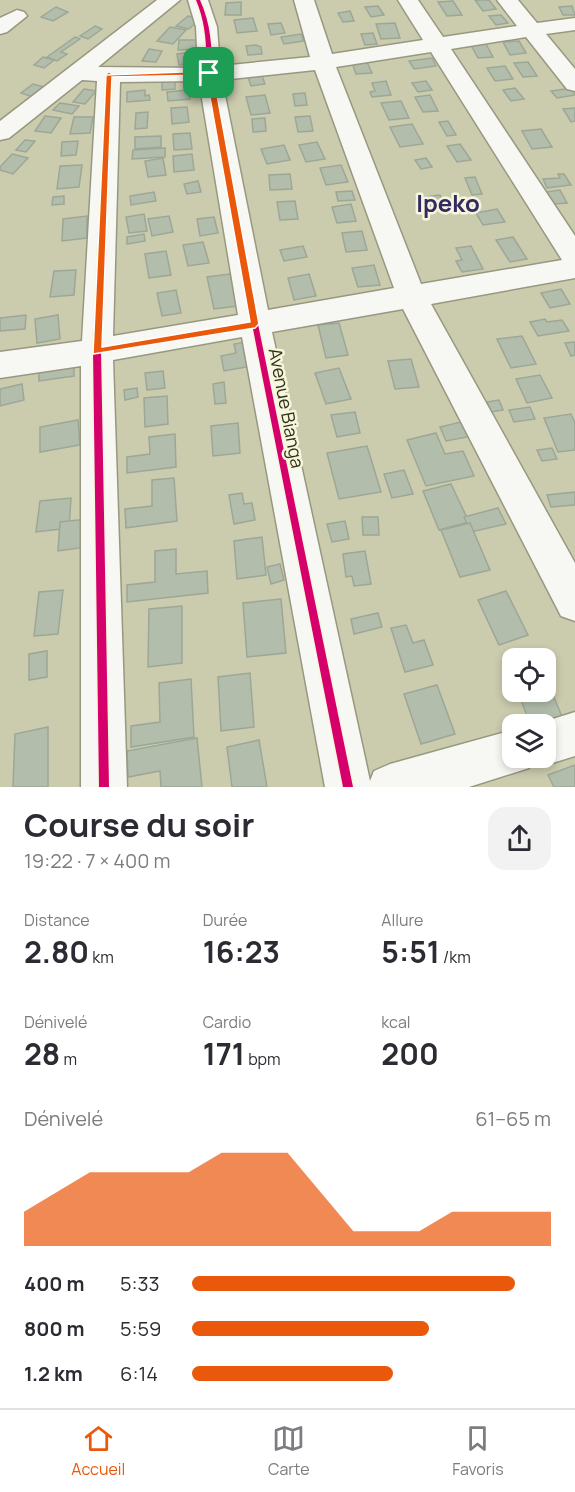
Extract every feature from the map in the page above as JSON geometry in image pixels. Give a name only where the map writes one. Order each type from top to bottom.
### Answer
[{"type":"street","points":[[0,133],[95,74],[170,0]]},
{"type":"street","name":"Avenue Bianga","points":[[198,0],[205,16],[209,73],[255,324],[348,787]]},
{"type":"street","points":[[304,0],[323,62],[411,296],[575,602]]},
{"type":"street","points":[[408,0],[575,258]]},
{"type":"street","points":[[507,0],[575,84]]},
{"type":"street","points":[[95,74],[209,73],[323,62],[435,43],[575,24]]},
{"type":"street","points":[[95,74],[104,787]]},
{"type":"street","points":[[0,365],[97,351],[575,268]]},
{"type":"street","points":[[556,740],[575,734]]},
{"type":"street","points":[[390,787],[502,755]]},
{"type":"building","points":[[475,0],[489,0],[496,9],[483,11]]},
{"type":"building","points":[[453,1],[462,15],[447,16],[438,2]]},
{"type":"building","points":[[241,2],[241,15],[225,15],[226,3]]},
{"type":"building","points":[[378,6],[384,15],[371,17],[365,7]]},
{"type":"building","points":[[572,6],[575,15],[563,15],[559,7]]},
{"type":"building","points":[[56,7],[68,12],[53,21],[41,17]]},
{"type":"building","points":[[350,11],[354,21],[343,22],[338,13]]},
{"type":"building","points":[[501,15],[508,23],[496,25],[489,16]]},
{"type":"building","points":[[188,16],[200,19],[189,29],[176,26]]},
{"type":"building","points":[[253,18],[257,31],[237,33],[234,20]]},
{"type":"building","points":[[281,23],[285,33],[271,35],[268,24]]},
{"type":"building","points":[[395,23],[400,38],[381,39],[376,24]]},
{"type":"building","points":[[95,26],[102,29],[88,39],[80,36]]},
{"type":"building","points":[[170,27],[186,30],[173,44],[157,41]]},
{"type":"building","points":[[373,33],[377,44],[365,45],[361,34]]},
{"type":"building","points":[[301,34],[304,41],[284,44],[281,37]]},
{"type":"building","points":[[75,37],[80,39],[61,52],[67,54],[57,61],[47,57]]},
{"type":"building","points":[[179,40],[202,40],[202,49],[178,50]]},
{"type":"building","points":[[519,41],[526,53],[510,55],[503,42]]},
{"type":"building","points":[[486,44],[493,57],[478,58],[471,45]]},
{"type":"building","points":[[246,46],[261,47],[262,54],[248,55]]},
{"type":"building","points":[[149,49],[162,51],[156,62],[142,61]]},
{"type":"building","points":[[193,52],[195,63],[179,65],[177,54]]},
{"type":"building","points":[[43,57],[54,60],[44,68],[34,65]]},
{"type":"building","points":[[432,58],[436,66],[414,69],[409,61]]},
{"type":"building","points":[[367,62],[372,73],[356,74],[352,63]]},
{"type":"building","points":[[528,62],[537,76],[523,77],[514,63]]},
{"type":"building","points":[[505,66],[513,79],[495,81],[487,68]]},
{"type":"building","points":[[261,73],[265,84],[251,86],[247,74]]},
{"type":"building","points":[[175,78],[175,89],[162,90],[162,79]]},
{"type":"building","points":[[386,81],[391,95],[372,97],[370,92],[375,91],[372,83]]},
{"type":"building","points":[[426,81],[432,90],[418,92],[412,83]]},
{"type":"building","points":[[33,84],[48,88],[36,98],[21,93]]},
{"type":"building","points":[[515,88],[524,99],[511,101],[503,90]]},
{"type":"building","points":[[572,88],[575,95],[557,98],[551,91]]},
{"type":"building","points":[[84,89],[96,91],[85,104],[73,102]]},
{"type":"building","points":[[145,90],[145,96],[149,95],[150,100],[127,102],[127,92]]},
{"type":"building","points":[[188,90],[190,99],[168,101],[167,92]]},
{"type":"building","points":[[305,93],[307,105],[295,106],[293,94]]},
{"type":"building","points":[[265,95],[270,113],[251,115],[246,97]]},
{"type":"building","points":[[430,95],[438,111],[423,112],[415,97]]},
{"type":"building","points":[[401,101],[409,118],[389,120],[381,103]]},
{"type":"building","points":[[60,103],[79,106],[72,114],[53,110]]},
{"type":"building","points":[[187,107],[189,122],[172,124],[171,108]]},
{"type":"building","points":[[575,108],[575,121],[571,122],[563,109]]},
{"type":"building","points":[[148,112],[147,128],[135,129],[136,113]]},
{"type":"building","points":[[45,116],[61,118],[51,133],[35,131]]},
{"type":"building","points":[[310,116],[313,131],[298,132],[295,117]]},
{"type":"building","points":[[74,117],[93,117],[90,133],[70,134]]},
{"type":"building","points":[[265,118],[266,131],[253,132],[252,119]]},
{"type":"building","points":[[448,121],[456,135],[447,136],[439,122]]},
{"type":"building","points":[[412,124],[423,144],[400,147],[390,127]]},
{"type":"building","points":[[541,129],[552,147],[532,149],[522,131]]},
{"type":"building","points":[[190,133],[192,149],[174,150],[173,134]]},
{"type":"building","points":[[161,136],[161,147],[135,149],[135,137]]},
{"type":"building","points":[[25,140],[35,141],[26,152],[16,150]]},
{"type":"building","points":[[78,141],[76,155],[61,156],[62,142]]},
{"type":"building","points":[[317,142],[325,159],[306,162],[299,145]]},
{"type":"building","points":[[460,144],[471,160],[457,162],[447,146]]},
{"type":"building","points":[[284,145],[290,160],[267,164],[261,149]]},
{"type":"building","points":[[165,148],[165,157],[132,159],[133,150]]},
{"type":"building","points":[[12,154],[28,158],[13,174],[0,170]]},
{"type":"building","points":[[192,154],[194,170],[174,172],[173,156]]},
{"type":"building","points":[[163,158],[166,175],[148,177],[145,161]]},
{"type":"building","points":[[426,158],[432,167],[421,169],[415,160]]},
{"type":"building","points":[[82,165],[79,187],[57,189],[60,166]]},
{"type":"building","points":[[341,165],[348,182],[326,185],[320,168]]},
{"type":"building","points":[[290,174],[292,189],[270,190],[269,175]]},
{"type":"building","points":[[558,174],[564,174],[571,185],[547,188],[543,179],[560,178]]},
{"type":"building","points":[[475,177],[482,194],[472,195],[465,178]]},
{"type":"building","points":[[198,181],[201,192],[187,194],[184,184]]},
{"type":"building","points":[[560,190],[567,203],[553,204],[546,192]]},
{"type":"building","points":[[352,191],[355,200],[338,201],[336,192]]},
{"type":"building","points":[[154,192],[156,201],[131,205],[130,196]]},
{"type":"building","points":[[440,195],[445,207],[421,210],[416,198]]},
{"type":"building","points":[[64,196],[64,204],[52,205],[53,197]]},
{"type":"building","points":[[295,201],[298,219],[280,220],[277,202]]},
{"type":"building","points":[[351,204],[356,221],[337,223],[332,207]]},
{"type":"building","points":[[497,209],[505,222],[483,225],[476,213]]},
{"type":"building","points":[[144,214],[147,231],[129,233],[126,217]]},
{"type":"building","points":[[87,216],[87,238],[62,241],[63,219]]},
{"type":"building","points":[[169,216],[173,232],[152,236],[148,219]]},
{"type":"building","points":[[214,217],[218,233],[200,236],[197,219]]},
{"type":"building","points":[[362,231],[367,250],[346,252],[342,233]]},
{"type":"building","points":[[144,234],[145,241],[127,244],[127,237]]},
{"type":"building","points":[[513,237],[527,259],[510,262],[496,240]]},
{"type":"building","points":[[203,242],[209,263],[188,266],[183,245]]},
{"type":"building","points":[[303,246],[307,257],[284,261],[280,250]]},
{"type":"building","points":[[471,246],[483,269],[462,272],[456,261],[462,260],[456,248]]},
{"type":"building","points":[[166,251],[171,275],[149,278],[145,254]]},
{"type":"building","points":[[374,265],[380,285],[358,287],[352,268]]},
{"type":"building","points":[[76,270],[74,295],[50,297],[54,271]]},
{"type":"building","points":[[230,274],[238,306],[214,309],[207,277]]},
{"type":"building","points":[[309,274],[316,296],[294,300],[288,278]]},
{"type":"building","points":[[561,289],[570,304],[550,308],[541,293]]},
{"type":"building","points":[[176,290],[181,313],[162,316],[157,293]]},
{"type":"building","points":[[26,315],[25,329],[0,331],[0,318]]},
{"type":"building","points":[[58,315],[60,339],[37,343],[35,319]]},
{"type":"building","points":[[545,319],[547,322],[562,320],[569,331],[538,336],[530,322]]},
{"type":"building","points":[[339,323],[348,355],[326,358],[318,325]]},
{"type":"building","points":[[522,336],[536,364],[511,368],[497,339]]},
{"type":"building","points":[[251,341],[257,365],[224,371],[221,356],[236,353],[234,344]]},
{"type":"building","points":[[575,342],[575,355],[571,356],[565,343]]},
{"type":"building","points":[[411,359],[419,387],[395,389],[388,361]]},
{"type":"building","points":[[74,365],[74,376],[39,381],[39,369]]},
{"type":"building","points":[[339,368],[351,399],[326,404],[315,373]]},
{"type":"building","points":[[163,371],[165,388],[147,390],[145,373]]},
{"type":"building","points":[[540,375],[552,398],[527,403],[516,379]]},
{"type":"building","points":[[224,382],[226,403],[215,404],[213,384]]},
{"type":"building","points":[[22,384],[24,400],[0,406],[0,389]]},
{"type":"building","points":[[137,388],[138,397],[125,400],[124,390]]},
{"type":"building","points":[[167,396],[168,424],[145,427],[144,398]]},
{"type":"building","points":[[499,400],[503,410],[491,412],[487,402]]},
{"type":"building","points":[[530,407],[535,419],[514,422],[509,410]]},
{"type":"building","points":[[355,412],[360,433],[337,437],[331,415]]},
{"type":"building","points":[[571,414],[575,423],[575,450],[558,452],[544,418]]},
{"type":"building","points":[[78,420],[80,445],[40,452],[40,427]]},
{"type":"building","points":[[465,421],[472,436],[446,441],[440,427]]},
{"type":"building","points":[[238,423],[240,453],[213,456],[211,426]]},
{"type":"building","points":[[436,433],[445,454],[463,451],[474,476],[426,486],[407,440]]},
{"type":"building","points":[[175,434],[176,467],[127,473],[127,457],[150,454],[149,437]]},
{"type":"building","points":[[367,446],[381,492],[339,499],[327,453]]},
{"type":"building","points":[[552,448],[557,459],[542,461],[537,450]]},
{"type":"building","points":[[404,470],[413,494],[392,498],[384,474]]},
{"type":"building","points":[[174,478],[177,521],[126,528],[125,509],[152,506],[152,480]]},
{"type":"building","points":[[451,484],[469,522],[439,530],[423,491]]},
{"type":"building","points":[[575,492],[575,505],[551,507],[547,495]]},
{"type":"building","points":[[242,493],[244,504],[252,503],[255,520],[234,524],[229,495]]},
{"type":"building","points":[[71,498],[69,528],[36,532],[40,501]]},
{"type":"building","points":[[498,508],[506,524],[471,532],[464,517]]},
{"type":"building","points":[[362,517],[378,517],[379,535],[363,535]]},
{"type":"building","points":[[87,519],[86,547],[58,551],[60,522]]},
{"type":"building","points":[[345,521],[349,539],[332,542],[327,524]]},
{"type":"building","points":[[470,523],[490,570],[460,577],[441,530]]},
{"type":"building","points":[[262,537],[266,575],[237,579],[234,541]]},
{"type":"building","points":[[176,549],[176,574],[207,571],[208,593],[127,602],[127,585],[155,582],[155,551]]},
{"type":"building","points":[[365,551],[371,584],[354,586],[352,576],[346,577],[343,554]]},
{"type":"building","points":[[280,564],[284,580],[271,584],[267,567]]},
{"type":"building","points":[[63,590],[58,634],[34,636],[39,592]]},
{"type":"building","points":[[506,591],[528,635],[499,645],[478,600]]},
{"type":"building","points":[[281,599],[286,653],[247,657],[243,603]]},
{"type":"building","points":[[182,606],[182,663],[148,667],[149,609]]},
{"type":"building","points":[[378,613],[382,627],[354,634],[351,619]]},
{"type":"building","points":[[406,625],[413,643],[424,640],[433,665],[405,672],[391,628]]},
{"type":"building","points":[[47,651],[47,677],[29,680],[29,654]]},
{"type":"building","points":[[250,673],[254,727],[221,731],[218,677]]},
{"type":"building","points":[[191,679],[194,737],[131,747],[131,726],[160,722],[159,683]]},
{"type":"building","points":[[437,685],[455,734],[421,744],[404,694]]},
{"type":"building","points":[[522,702],[556,702],[563,719],[556,720],[556,714],[526,714]]},
{"type":"building","points":[[48,727],[48,787],[13,787],[15,734]]},
{"type":"building","points":[[197,738],[202,787],[161,787],[160,771],[128,777],[127,751]]},
{"type":"building","points":[[259,740],[267,787],[232,787],[227,747]]},
{"type":"building","points":[[575,765],[575,787],[554,787],[548,775]]},
{"type":"cycle path","points":[[198,0],[207,27],[209,73],[255,324],[348,787]]},
{"type":"cycle path","points":[[104,787],[97,351],[109,75]]},
{"type":"district","name":"Ipeko","points":[[448,202]]},
{"type":"route","points":[[209,73],[255,324],[97,351],[109,75],[172,76],[209,73]]}]
